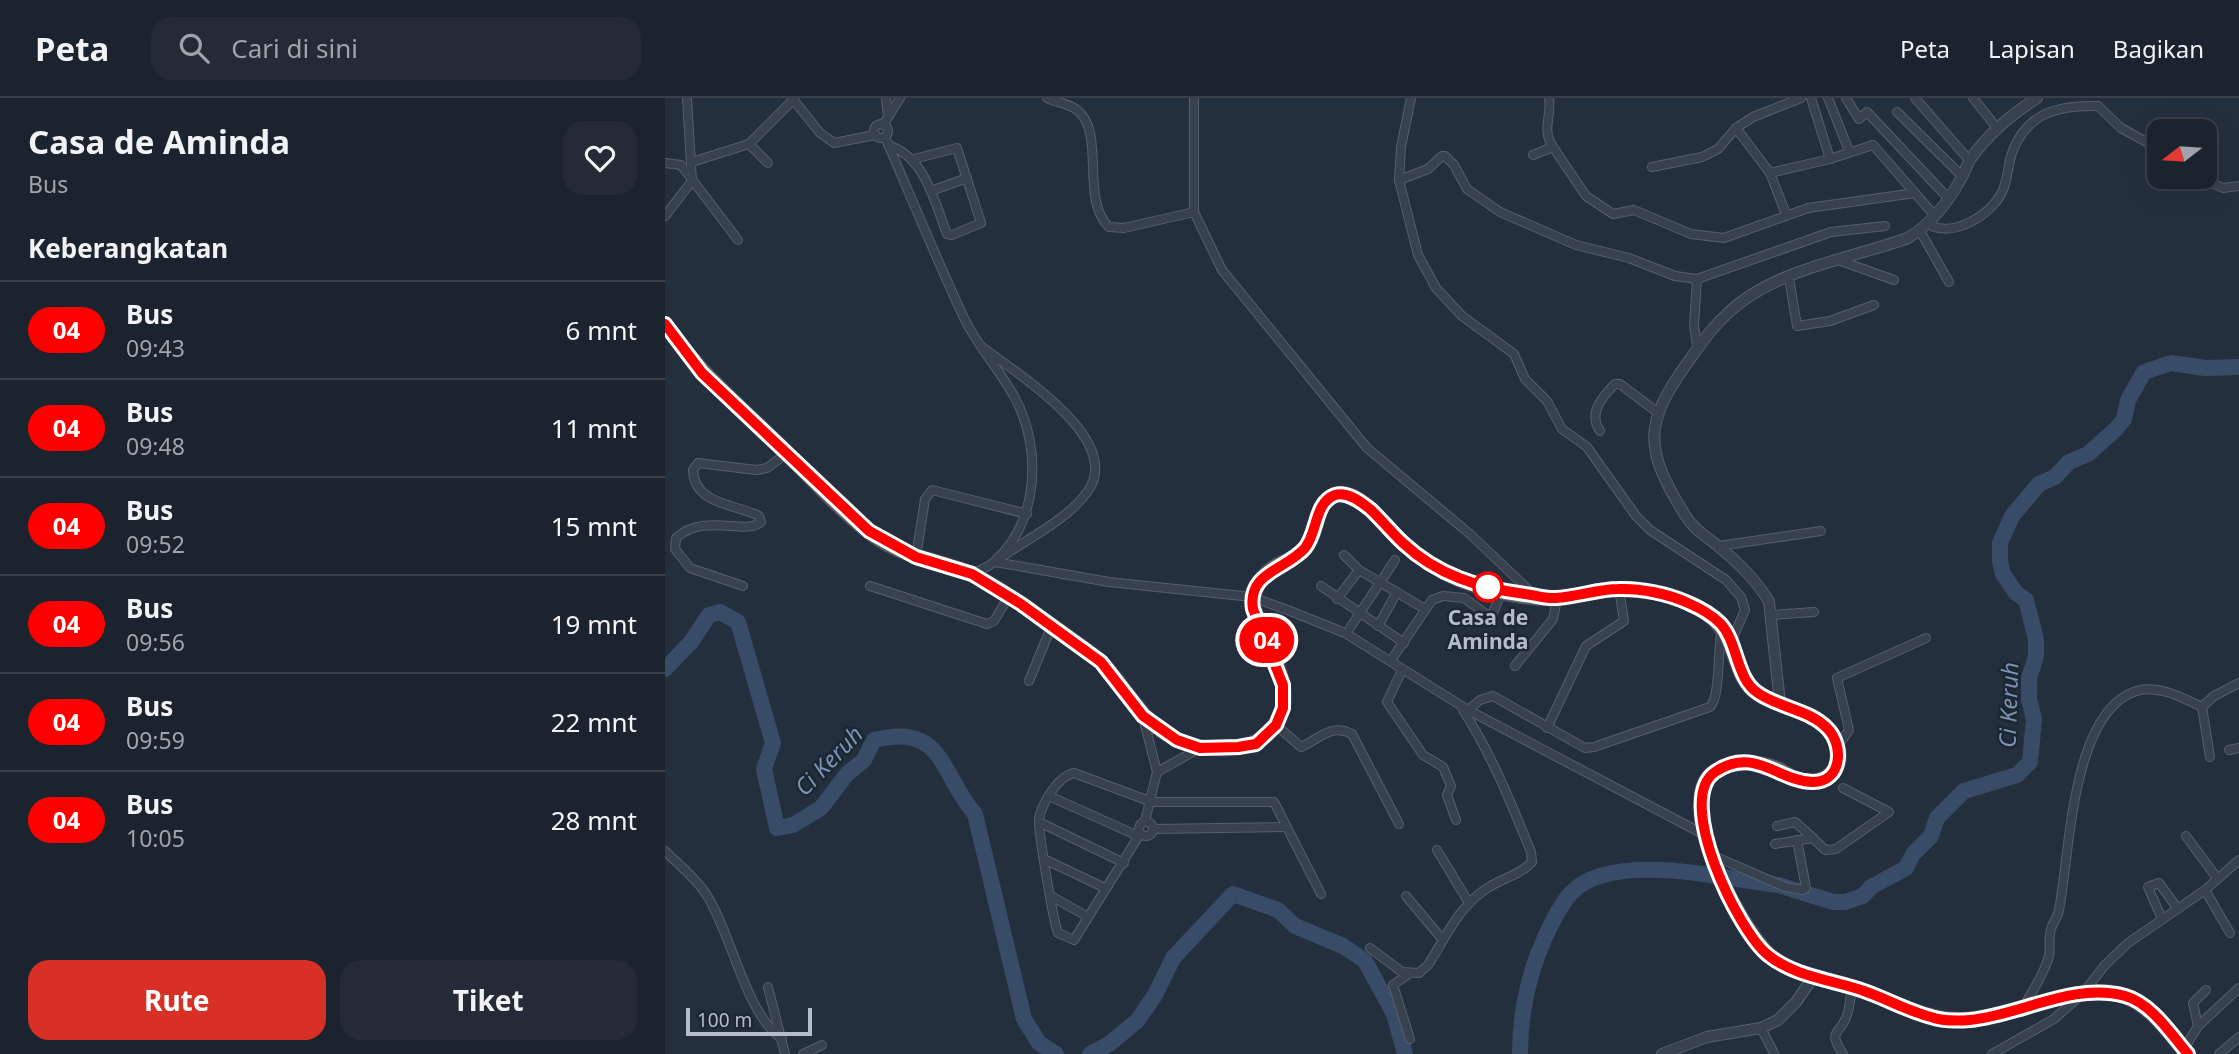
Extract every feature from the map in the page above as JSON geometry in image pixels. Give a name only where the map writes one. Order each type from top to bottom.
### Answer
[{"type":"highway","points":[[665,324],[702,373],[869,531],[916,557],[972,574],[1009,596],[1101,662],[1143,716],[1177,740],[1200,748],[1256,744],[1276,725],[1283,708],[1283,685],[1253,609],[1252,597],[1265,574],[1293,560],[1309,543],[1324,503],[1341,494],[1347,494],[1372,511],[1402,543],[1456,579],[1537,598],[1557,598],[1619,589],[1677,598],[1704,611],[1723,625],[1750,687],[1760,695],[1819,721],[1832,733],[1838,746],[1838,762],[1830,776],[1821,781],[1797,780],[1778,769],[1745,763],[1720,768],[1710,775],[1701,799],[1708,837],[1727,892],[1753,938],[1766,954],[1781,964],[1853,987],[1934,1019],[1969,1020],[2021,1011],[2052,999],[2083,993],[2102,992],[2129,997],[2156,1017],[2186,1051]]},
{"type":"street","points":[[665,216],[692,181],[687,98]]},
{"type":"street","points":[[886,98],[887,129],[883,139],[976,343],[1015,397],[1025,419],[1032,447],[1033,470],[1027,514],[1011,542],[995,562]]},
{"type":"street","points":[[886,121],[900,98]]},
{"type":"street","points":[[1047,98],[1072,107],[1084,117],[1089,131],[1098,210],[1109,227],[1124,228],[1194,212]]},
{"type":"street","points":[[1194,98],[1194,212],[1222,270],[1344,422],[1383,463],[1471,535],[1537,598]]},
{"type":"street","points":[[1411,98],[1401,147],[1399,180],[1418,256],[1428,277],[1449,304],[1514,354],[1525,379],[1547,401],[1562,429],[1587,447],[1650,530],[1726,580],[1741,597],[1745,610],[1731,642]]},
{"type":"street","points":[[1549,98],[1550,111],[1545,125],[1553,147],[1586,196],[1613,214],[1634,210],[1691,234],[1710,238],[1737,234],[1786,214],[1915,193]]},
{"type":"street","points":[[1653,166],[1702,157],[1717,149],[1736,128],[1753,117],[1801,98]]},
{"type":"street","points":[[1811,98],[1830,159]]},
{"type":"street","points":[[1828,98],[1849,151]]},
{"type":"street","points":[[1846,98],[1859,119],[1867,112],[1948,198]]},
{"type":"street","points":[[1915,98],[1969,160]]},
{"type":"street","points":[[1973,98],[1997,128]]},
{"type":"street","points":[[1780,703],[1772,615],[1763,591],[1719,546],[1699,534],[1685,515],[1659,465],[1653,428],[1657,412],[1697,345],[1729,311],[1749,296],[1789,278],[1898,242],[1928,224],[1948,198],[1969,160],[1997,128],[2037,98]]},
{"type":"street","points":[[691,162],[749,144],[792,99],[820,133],[834,143],[883,139],[915,159],[947,234],[952,235],[981,223],[957,148],[915,159]]},
{"type":"street","points":[[1928,224],[1945,229],[1966,225],[1981,214],[2004,189],[2011,154],[2021,132],[2043,114],[2065,106],[2098,106],[2121,128],[2147,142]]},
{"type":"street","points":[[1897,112],[1962,176]]},
{"type":"street","points":[[1736,128],[1770,173],[1786,214]]},
{"type":"street","points":[[749,144],[768,163]]},
{"type":"street","points":[[1770,173],[1830,159],[1873,145],[1915,193],[1949,282]]},
{"type":"street","points":[[1534,155],[1553,147]]},
{"type":"street","points":[[1399,180],[1427,169],[1445,156],[1454,165],[1467,189],[1500,212],[1576,245],[1629,258],[1675,276],[1696,279],[1831,232],[1885,226]]},
{"type":"street","points":[[665,163],[681,166],[738,240]]},
{"type":"street","points":[[930,191],[967,178]]},
{"type":"street","points":[[2217,185],[2223,188],[2239,186]]},
{"type":"street","points":[[1838,260],[1894,280]]},
{"type":"street","points":[[1789,278],[1797,326],[1830,320],[1874,305]]},
{"type":"street","points":[[1696,279],[1694,326],[1697,345]]},
{"type":"street","points":[[972,574],[995,562],[1072,509],[1090,488],[1094,463],[1086,439],[1062,409],[976,343]]},
{"type":"street","points":[[1600,432],[1594,421],[1594,413],[1615,384],[1620,384],[1657,412]]},
{"type":"street","points":[[743,586],[690,568],[675,549],[676,538],[699,525],[734,524],[747,527],[761,522],[759,516],[745,509],[710,500],[700,490],[693,470],[698,463],[756,470],[767,467],[787,453]]},
{"type":"street","points":[[916,557],[925,499],[932,491],[1027,514]]},
{"type":"street","points":[[1719,546],[1821,531]]},
{"type":"street","points":[[1344,555],[1359,570],[1425,609]]},
{"type":"street","points":[[1350,628],[1395,560]]},
{"type":"street","points":[[995,562],[1109,582],[1252,597],[1345,634],[1464,707],[1708,837]]},
{"type":"street","points":[[1337,599],[1359,570]]},
{"type":"street","points":[[870,586],[987,624],[994,621],[1009,596]]},
{"type":"street","points":[[1321,586],[1404,643]]},
{"type":"street","points":[[1546,728],[1585,646],[1624,621],[1619,589]]},
{"type":"street","points":[[1394,656],[1432,600],[1464,597],[1486,614],[1492,615],[1502,591]]},
{"type":"street","points":[[1378,626],[1397,592]]},
{"type":"street","points":[[1515,666],[1553,619],[1557,598]]},
{"type":"street","points":[[1772,615],[1814,612]]},
{"type":"street","points":[[1029,681],[1052,625]]},
{"type":"street","points":[[1464,707],[1492,696],[1584,748],[1594,747],[1704,710],[1715,702],[1718,690],[1717,650],[1723,625]]},
{"type":"street","points":[[1838,746],[1849,730],[1837,678],[1926,638]]},
{"type":"street","points":[[1402,670],[1387,702],[1423,755],[1443,767],[1451,786],[1447,795],[1456,820]]},
{"type":"street","points":[[2202,707],[2214,696],[2239,682]]},
{"type":"street","points":[[2021,1011],[2045,971],[2051,930],[2059,913],[2064,858],[2076,791],[2096,725],[2111,707],[2138,691],[2178,694],[2202,707]]},
{"type":"street","points":[[1370,948],[1392,965],[1410,973],[1419,973],[1428,965],[1469,903],[1490,886],[1526,869],[1531,862],[1531,852],[1486,745],[1464,707]]},
{"type":"street","points":[[2202,707],[2210,757]]},
{"type":"street","points":[[1143,716],[1157,772],[1152,802],[1145,821],[1139,826],[1139,835],[1124,863],[1105,888],[1074,940],[1058,933],[1039,822],[1049,796],[1068,774],[1074,773],[1152,802],[1271,800],[1275,802],[1285,827],[1321,894]]},
{"type":"street","points":[[1276,725],[1301,747],[1330,730],[1344,730],[1352,734],[1399,824]]},
{"type":"street","points":[[1157,772],[1200,748]]},
{"type":"street","points":[[2229,750],[2239,748]]},
{"type":"street","points":[[1777,826],[1795,822],[1825,850],[1836,849],[1889,812],[1843,788]]},
{"type":"street","points":[[1049,796],[1139,835],[1149,835],[1153,829]]},
{"type":"street","points":[[1145,821],[1152,824],[1153,829]]},
{"type":"street","points":[[1039,822],[1124,863]]},
{"type":"street","points":[[1153,829],[1285,827]]},
{"type":"street","points":[[2186,836],[2217,878]]},
{"type":"street","points":[[1775,844],[1813,838]]},
{"type":"street","points":[[1714,858],[1785,887],[1803,890],[1806,888],[1797,840]]},
{"type":"street","points":[[665,850],[705,892],[761,1017],[768,1029],[782,1039]]},
{"type":"street","points":[[1437,850],[1469,903]]},
{"type":"street","points":[[1046,860],[1105,888]]},
{"type":"street","points":[[1991,1054],[2054,1019],[2083,993],[2110,960],[2162,919],[2205,890],[2239,860]]},
{"type":"street","points":[[2162,919],[2148,887],[2159,883],[2178,909]]},
{"type":"street","points":[[2205,890],[2230,933]]},
{"type":"street","points":[[1406,895],[1443,940]]},
{"type":"street","points":[[1051,896],[1088,917]]},
{"type":"street","points":[[1410,973],[1393,985],[1410,1039]]},
{"type":"street","points":[[1662,1054],[1707,1037],[1761,1028],[1778,1020],[1796,1002],[1814,976]]},
{"type":"street","points":[[768,987],[785,1054]]},
{"type":"street","points":[[1843,1054],[1835,1041],[1834,1032],[1848,1014],[1853,987]]},
{"type":"street","points":[[2186,1051],[2198,1026],[2239,988]]},
{"type":"street","points":[[2198,1026],[2193,1003],[2206,990]]},
{"type":"street","points":[[1761,1028],[1774,1054]]},
{"type":"street","points":[[2219,1054],[2239,1037]]},
{"type":"street","points":[[803,1054],[822,1045]]},
{"type":"waterway","name":"Ci Keruh","points":[[1520,1054],[1526,993],[1540,950],[1563,903],[1571,893],[1589,880],[1613,873],[1670,871],[1778,885],[1833,902],[1845,902],[1863,896],[1871,887],[1906,868],[1913,854],[1931,836],[1937,818],[1964,791],[2017,775],[2030,762],[2034,719],[2029,699],[2029,678],[2036,657],[2036,639],[2026,600],[2016,593],[2003,574],[2000,561],[2000,543],[2012,516],[2039,484],[2055,477],[2069,462],[2088,454],[2116,429],[2124,419],[2128,400],[2144,372],[2171,363],[2205,368],[2239,367]]},
{"type":"waterway","name":"Ci Keruh","points":[[665,669],[691,642],[709,615],[720,612],[738,622],[773,743],[764,769],[777,828],[793,825],[821,808],[847,774],[864,760],[874,740],[897,736],[914,738],[938,755],[963,799],[975,814],[1024,1019],[1039,1043],[1056,1054]]},
{"type":"waterway","name":"Ci Keruh","points":[[1090,1054],[1109,1044],[1137,1021],[1155,995],[1173,958],[1233,894],[1278,910],[1295,926],[1343,946],[1365,961],[1394,1014],[1405,1054]]},
{"type":"bus line","name":"04","points":[[665,324],[702,373],[776,442],[802,471],[869,531],[899,550],[937,565],[972,574],[1009,596],[1091,653],[1143,716],[1157,728],[1177,740],[1200,748],[1256,744],[1276,725],[1283,708],[1283,685],[1272,651],[1253,609],[1252,597],[1265,574],[1293,560],[1309,543],[1320,509],[1336,495],[1347,494],[1360,502],[1389,526],[1402,543],[1456,579],[1537,598],[1557,598],[1619,589],[1677,598],[1692,605],[1723,625],[1744,676],[1754,691],[1819,721],[1832,733],[1838,746],[1838,762],[1830,776],[1821,781],[1797,780],[1778,769],[1745,763],[1720,768],[1710,775],[1703,788],[1701,811],[1727,892],[1734,908],[1766,954],[1800,972],[1853,987],[1934,1019],[1969,1020],[2021,1011],[2052,999],[2083,993],[2102,992],[2129,997],[2156,1017],[2188,1054]]},
{"type":"place","name":"Casa de Aminda","points":[[1488,587]]}]
